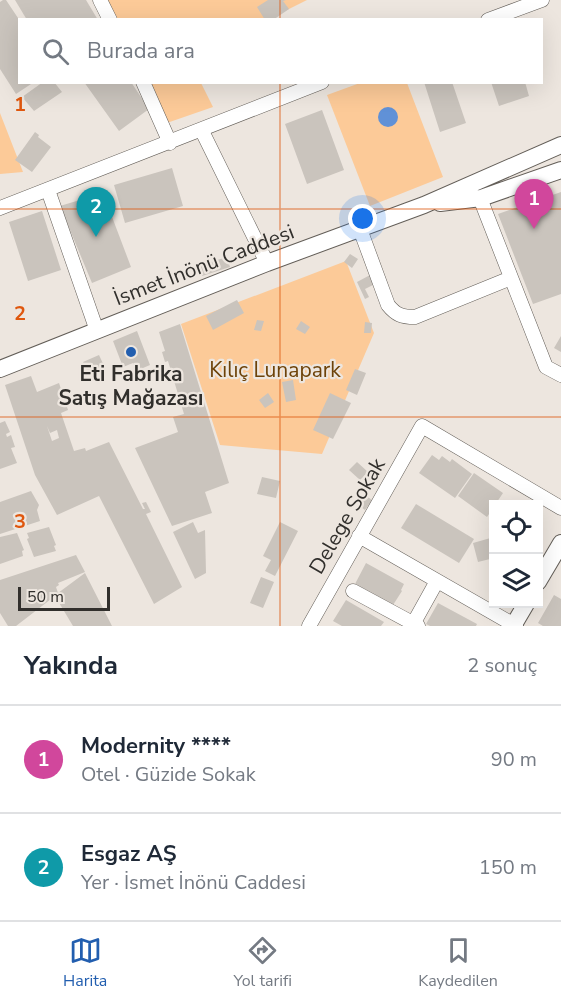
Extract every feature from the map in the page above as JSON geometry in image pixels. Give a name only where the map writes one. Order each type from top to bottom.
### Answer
[{"type":"main road","points":[[424,205],[561,145]]},
{"type":"main road","points":[[424,205],[480,198],[561,170]]},
{"type":"main road","name":"İsmet İnönü Caddesi","points":[[0,369],[267,263],[424,205]]},
{"type":"main road","points":[[543,574],[561,543]]},
{"type":"main road","points":[[514,626],[523,608]]},
{"type":"street","points":[[100,0],[109,18]]},
{"type":"street","points":[[493,18],[542,0]]},
{"type":"street","points":[[144,84],[170,143]]},
{"type":"street","points":[[0,208],[202,131],[317,84]]},
{"type":"street","points":[[202,131],[267,263]]},
{"type":"street","points":[[48,190],[97,331]]},
{"type":"street","points":[[480,198],[546,367],[561,375]]},
{"type":"street","points":[[360,229],[388,305],[395,313],[404,317],[415,317],[511,278]]},
{"type":"street","name":"Delege Sokak","points":[[309,626],[422,426],[561,508]]},
{"type":"street","points":[[359,536],[514,626]]},
{"type":"street","points":[[353,591],[414,625],[437,581]]},
{"type":"green space","points":[[96,0],[307,0],[271,18],[105,18]]},
{"type":"green space","points":[[140,84],[202,84],[213,107],[161,125]]},
{"type":"green space","points":[[357,84],[407,84],[443,177],[370,206],[327,95]]},
{"type":"green space","points":[[0,113],[23,172],[0,174]]},
{"type":"green space","name":"Kılıç Lunapark","points":[[346,261],[374,333],[322,454],[220,445],[181,324]]},
{"type":"water","points":[[384,107],[392,107],[398,113],[398,121],[392,127],[384,127],[378,121],[378,113]]},
{"type":"building","points":[[6,0],[18,18],[18,84],[31,84],[16,94],[0,69],[0,2]]},
{"type":"building","points":[[15,0],[86,0],[97,18],[26,18]]},
{"type":"building","points":[[268,0],[286,0],[283,1],[289,9],[276,18],[264,18],[257,7]]},
{"type":"building","points":[[40,84],[56,84],[62,92],[34,111],[22,97]]},
{"type":"building","points":[[85,84],[132,84],[149,109],[119,131]]},
{"type":"building","points":[[425,84],[453,84],[466,123],[440,132]]},
{"type":"building","points":[[492,84],[526,84],[529,96],[499,106]]},
{"type":"building","points":[[322,110],[344,170],[307,184],[285,124]]},
{"type":"building","points":[[35,132],[51,147],[32,172],[15,160]]},
{"type":"building","points":[[172,168],[183,206],[125,223],[114,185]]},
{"type":"building","points":[[561,192],[561,294],[533,304],[498,214]]},
{"type":"building","points":[[103,193],[131,267],[92,283],[60,206]]},
{"type":"building","points":[[42,211],[61,270],[28,281],[9,222]]},
{"type":"building","points":[[350,254],[358,259],[352,268],[344,262]]},
{"type":"building","points":[[227,257],[230,267],[202,276],[198,266]]},
{"type":"building","points":[[372,274],[377,283],[365,289],[369,297],[365,299],[357,282]]},
{"type":"building","points":[[237,300],[244,313],[213,330],[206,316]]},
{"type":"building","points":[[257,320],[264,321],[261,331],[254,330]]},
{"type":"building","points":[[301,321],[310,327],[305,334],[296,329]]},
{"type":"building","points":[[365,322],[372,323],[371,333],[364,333]]},
{"type":"building","points":[[180,324],[229,483],[205,492],[212,513],[172,526],[135,448],[178,432],[173,417],[184,414],[168,361],[165,362],[162,352],[165,351],[159,332]]},
{"type":"building","name":"Eti Fabrika Satış Mağazası","points":[[137,331],[150,365],[136,371],[133,363],[123,367],[113,341]]},
{"type":"building","points":[[561,336],[561,352],[554,348]]},
{"type":"building","points":[[99,355],[106,370],[90,377],[83,362]]},
{"type":"building","points":[[355,369],[366,373],[357,395],[346,390]]},
{"type":"building","points":[[31,376],[37,392],[59,383],[68,410],[61,413],[74,451],[85,448],[86,451],[109,442],[143,509],[145,509],[142,503],[146,502],[151,512],[146,514],[182,587],[154,604],[99,496],[57,515],[35,475],[5,385]],"holes":[[[47,426],[50,433],[57,430],[59,438],[52,441]]]},
{"type":"building","points":[[293,380],[296,400],[286,402],[282,382]]},
{"type":"building","points":[[268,393],[274,402],[265,408],[259,400]]},
{"type":"building","points":[[330,393],[351,403],[333,439],[313,430]]},
{"type":"building","points":[[5,421],[10,432],[6,434],[7,437],[11,435],[15,447],[11,448],[17,463],[0,469],[0,423]]},
{"type":"building","points":[[432,455],[439,460],[442,456],[450,462],[452,459],[472,474],[455,498],[419,473]]},
{"type":"building","points":[[357,462],[368,472],[360,480],[349,470]]},
{"type":"building","points":[[474,473],[503,493],[498,500],[489,500],[487,517],[458,496]]},
{"type":"building","points":[[262,477],[280,481],[276,498],[257,494]]},
{"type":"building","points":[[31,491],[39,505],[37,510],[40,521],[0,534],[0,502]]},
{"type":"building","points":[[365,495],[372,500],[365,510],[358,505]]},
{"type":"building","points":[[416,504],[474,539],[459,563],[401,528]]},
{"type":"building","points":[[193,522],[198,533],[205,530],[206,573],[195,579],[173,532]]},
{"type":"building","points":[[280,522],[298,531],[275,576],[265,571],[271,560],[263,556]]},
{"type":"building","points":[[49,527],[56,551],[34,557],[27,533]]},
{"type":"building","points":[[17,533],[24,550],[22,551],[23,556],[0,564],[0,537]]},
{"type":"building","points":[[489,538],[489,559],[478,562],[473,543]]},
{"type":"building","points":[[76,555],[85,572],[58,583],[56,587],[58,593],[85,573],[112,626],[73,626],[55,596],[16,626],[8,626],[0,613],[0,580]]},
{"type":"building","points":[[366,563],[404,584],[393,605],[355,584]]},
{"type":"building","points":[[261,577],[274,582],[263,608],[250,603]]},
{"type":"building","points":[[554,595],[561,599],[561,626],[543,626],[538,623]]},
{"type":"building","points":[[346,600],[384,622],[381,626],[342,626],[333,621]]},
{"type":"building","points":[[438,603],[477,624],[476,626],[430,626],[426,624]]},
{"type":"place","name":"Modernity ****","points":[[534,229]]},
{"type":"place","name":"Esgaz AŞ","points":[[96,237]]},
{"type":"place","name":"Eti Fabrika Satış Mağazası","points":[[131,352]]}]
